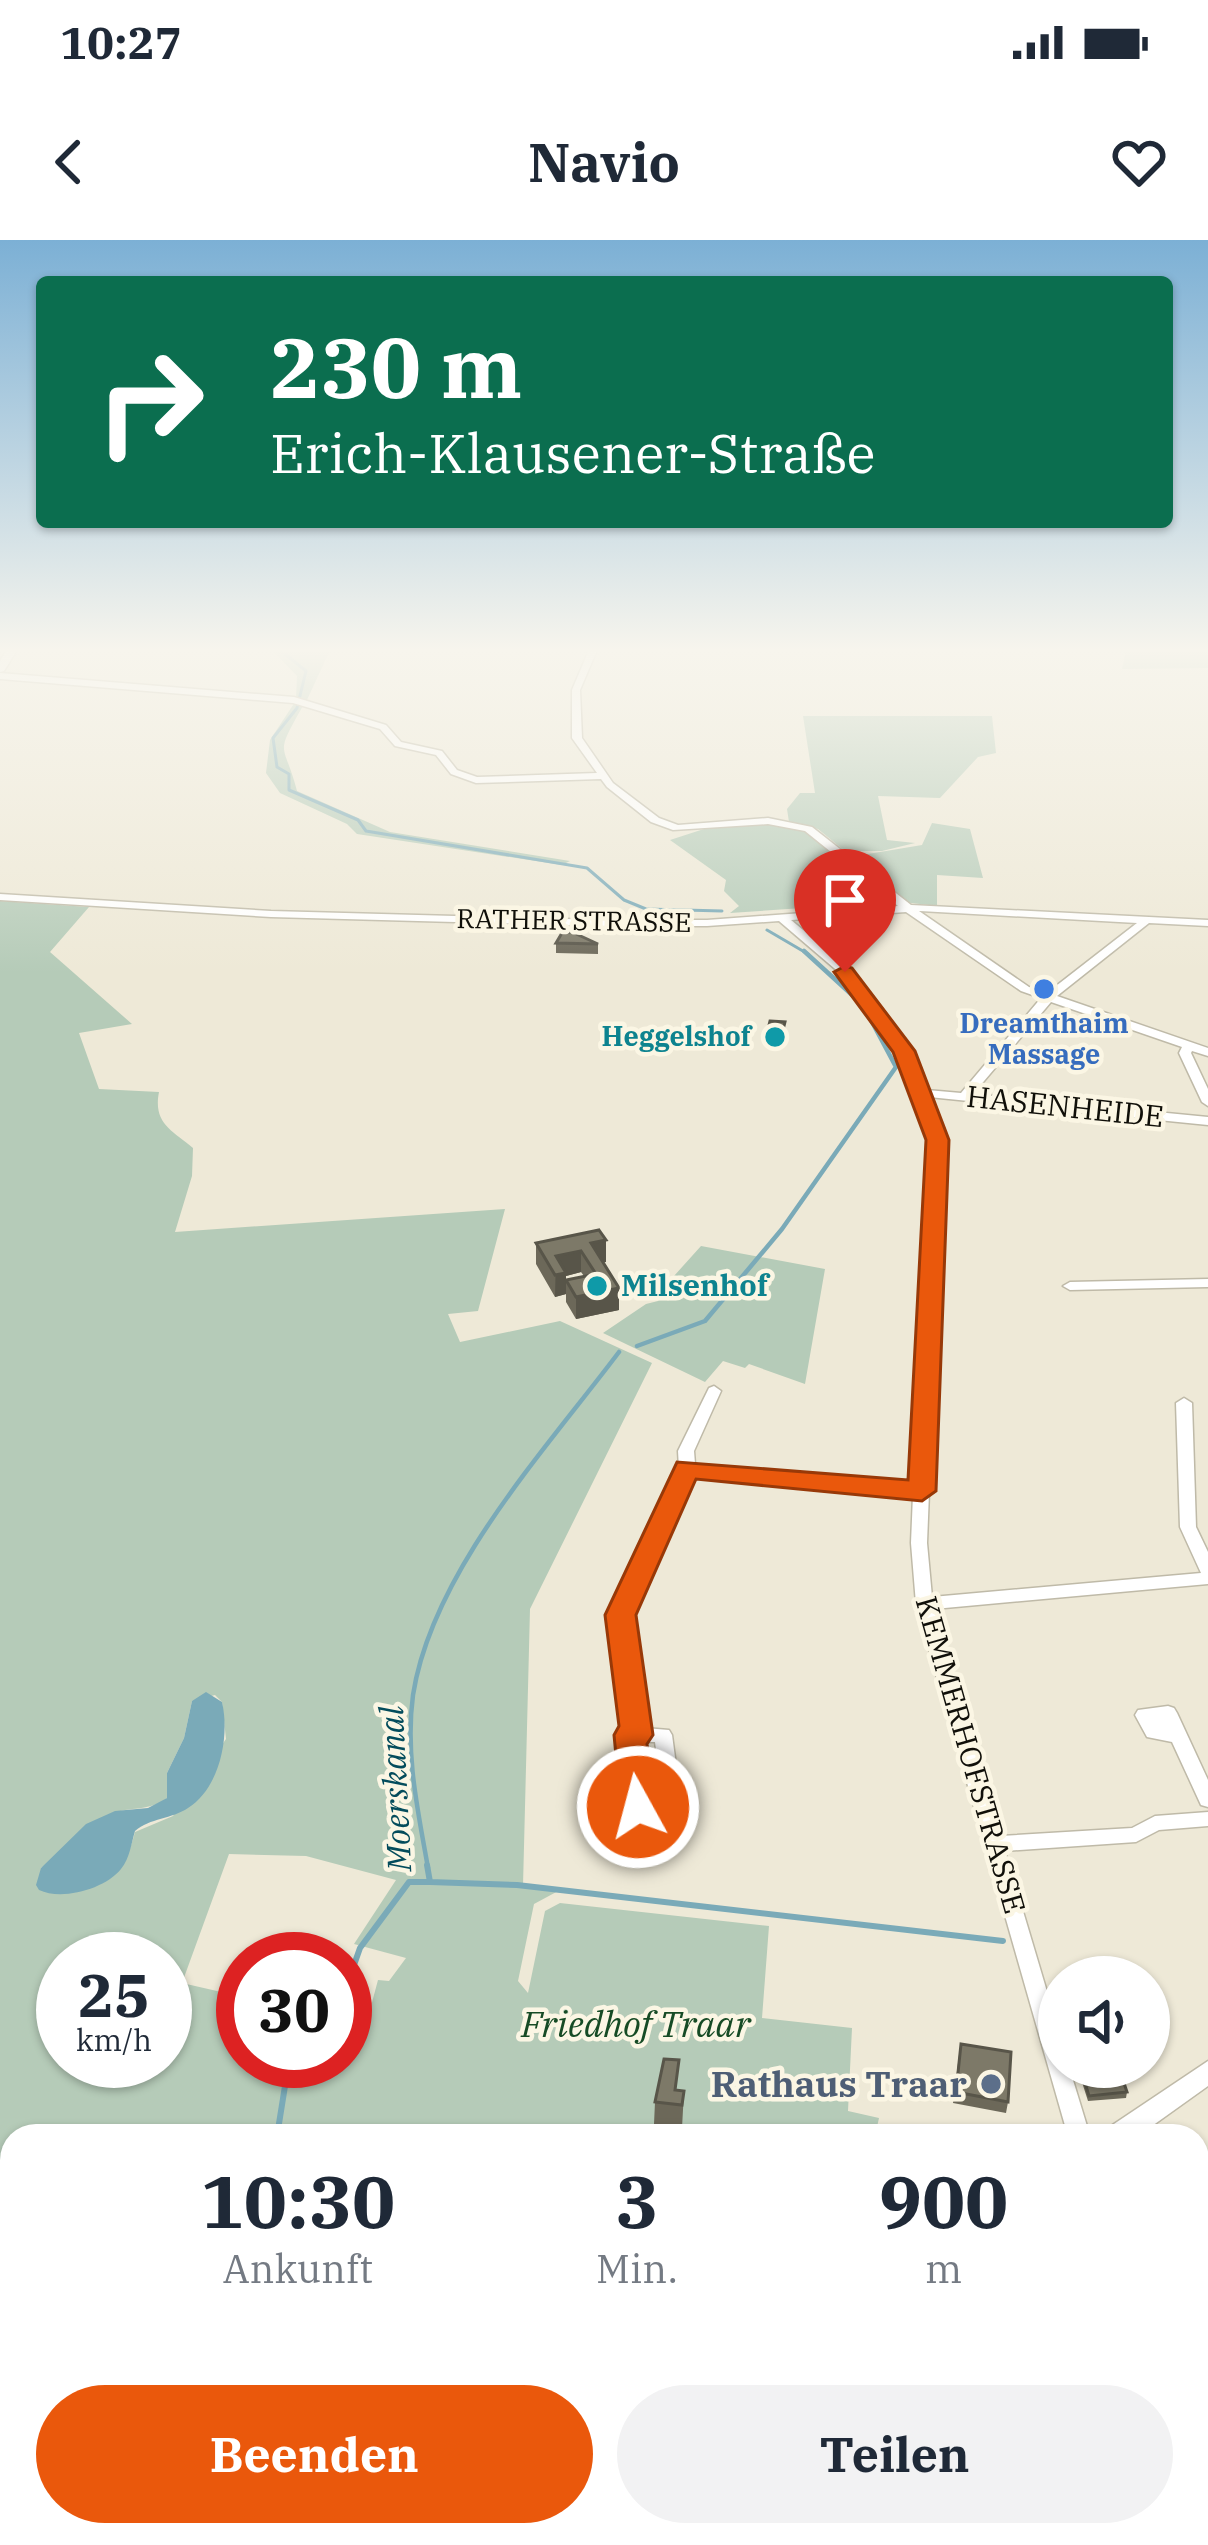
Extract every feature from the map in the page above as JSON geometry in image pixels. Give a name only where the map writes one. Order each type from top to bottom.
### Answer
[{"type":"main road","points":[[1134,2124],[1208,2072]]},
{"type":"street","points":[[443,758],[461,776],[490,780],[602,776]]},
{"type":"street","points":[[590,758],[602,776],[666,826],[768,821],[808,829],[907,908],[1020,986],[1208,1052]]},
{"type":"street","name":"RATHER STRASSE","points":[[0,897],[229,912],[605,923],[907,908],[1208,923]]},
{"type":"street","name":"KEMMERHOFSTRASSE","points":[[782,917],[863,993],[891,1029],[922,1093],[939,1153],[919,1543],[924,1604],[1076,2124]]},
{"type":"street","points":[[964,1097],[1048,998],[1148,919]]},
{"type":"street","points":[[1189,1046],[1186,1053],[1208,1102]]},
{"type":"street","name":"HASENHEIDE","points":[[922,1093],[1208,1121]]},
{"type":"street","points":[[1070,1286],[1208,1283]]},
{"type":"street","points":[[637,1735],[620,1615],[687,1468],[686,1451],[714,1391]]},
{"type":"street","points":[[924,1604],[1208,1574],[1188,1527],[1184,1402]]},
{"type":"street","points":[[687,1468],[922,1491]]},
{"type":"street","points":[[1178,1736],[1208,1800]]},
{"type":"street","points":[[997,1844],[1136,1834],[1155,1823],[1208,1819]]},
{"type":"green space","points":[[268,758],[287,758],[297,791],[390,832],[570,861],[562,865],[357,834],[347,824],[280,793],[266,773]]},
{"type":"green space","points":[[809,758],[977,758],[940,798],[878,796],[887,840],[915,843],[882,851],[845,851],[818,829],[789,822],[787,809],[800,793],[815,793]]},
{"type":"green space","points":[[758,823],[800,827],[854,867],[805,877],[833,906],[730,913],[739,906],[724,891],[726,880],[670,840],[707,828]]},
{"type":"green space","points":[[932,823],[970,829],[983,878],[937,875],[937,906],[903,902],[850,857],[922,845]]},
{"type":"green space","name":"Friedhof Traar","points":[[0,901],[89,907],[50,952],[132,1024],[79,1033],[99,1089],[159,1092],[161,1119],[193,1148],[192,1176],[175,1232],[505,1209],[478,1311],[448,1314],[460,1342],[560,1321],[652,1363],[530,1609],[523,1886],[560,1890],[534,1904],[518,1981],[528,1993],[545,1911],[560,1903],[769,1926],[762,2018],[852,2028],[848,2111],[879,2118],[878,2124],[0,2124]],"holes":[[[215,1695],[222,1702],[226,1739],[173,1816],[135,1832],[117,1869],[102,1880],[81,1891],[41,1868],[100,1819],[167,1798],[167,1773],[184,1738],[192,1701]]]},
{"type":"green space","points":[[701,1246],[825,1269],[805,1384],[749,1364],[745,1368],[723,1361],[705,1382],[603,1333],[658,1301],[656,1296]]},
{"type":"water","points":[[206,1692],[222,1702],[225,1730],[215,1775],[199,1799],[182,1812],[135,1831],[124,1865],[105,1882],[71,1893],[39,1890],[41,1868],[86,1824],[115,1811],[148,1808],[167,1798],[167,1773],[184,1738],[192,1701]]},
{"type":"building","points":[[572,932],[598,944],[556,943],[562,933]]},
{"type":"building","points":[[770,1021],[785,1022],[782,1034],[767,1033]]},
{"type":"building","points":[[599,1230],[606,1240],[591,1243],[619,1288],[576,1297],[566,1280],[596,1274],[581,1251],[556,1256],[566,1273],[555,1275],[536,1243]]},
{"type":"building","name":"Rathaus Traar","points":[[961,2044],[1011,2052],[1008,2102],[956,2092]]},
{"type":"building","points":[[664,2059],[679,2060],[675,2090],[684,2091],[682,2105],[655,2102]]},
{"type":"building","points":[[1087,2088],[1126,2088],[1127,2092],[1089,2096]]},
{"type":"waterway","name":"Moerskanal","points":[[276,758],[277,767],[289,774],[289,790],[358,820],[366,831],[587,868],[624,900],[646,909],[722,911]]},
{"type":"waterway","name":"Moerskanal","points":[[767,930],[806,953]]},
{"type":"waterway","name":"Moerskanal","points":[[637,1346],[705,1321],[782,1229],[896,1067],[863,1005],[806,953]]},
{"type":"waterway","name":"Moerskanal","points":[[428,1868],[411,1739],[413,1695],[424,1649],[467,1558],[619,1352]]},
{"type":"waterway","name":"Moerskanal","points":[[427,1865],[430,1882]]},
{"type":"waterway","name":"Moerskanal","points":[[372,1932],[409,1882],[430,1882]]},
{"type":"waterway","points":[[430,1882],[517,1885],[1003,1941]]},
{"type":"waterway","name":"Moerskanal","points":[[279,2124],[285,2088]]},
{"type":"place","name":"Dreamthaim Massage","points":[[1044,989]]},
{"type":"place","name":"Heggelshof","points":[[775,1037]]},
{"type":"place","name":"Milsenhof","points":[[597,1286]]},
{"type":"place","name":"Rathaus Traar","points":[[991,2084]]},
{"type":"route","points":[[638,1807],[630,1735],[637,1735],[620,1615],[687,1468],[922,1491],[938,1140],[904,1051],[845,972]]}]
